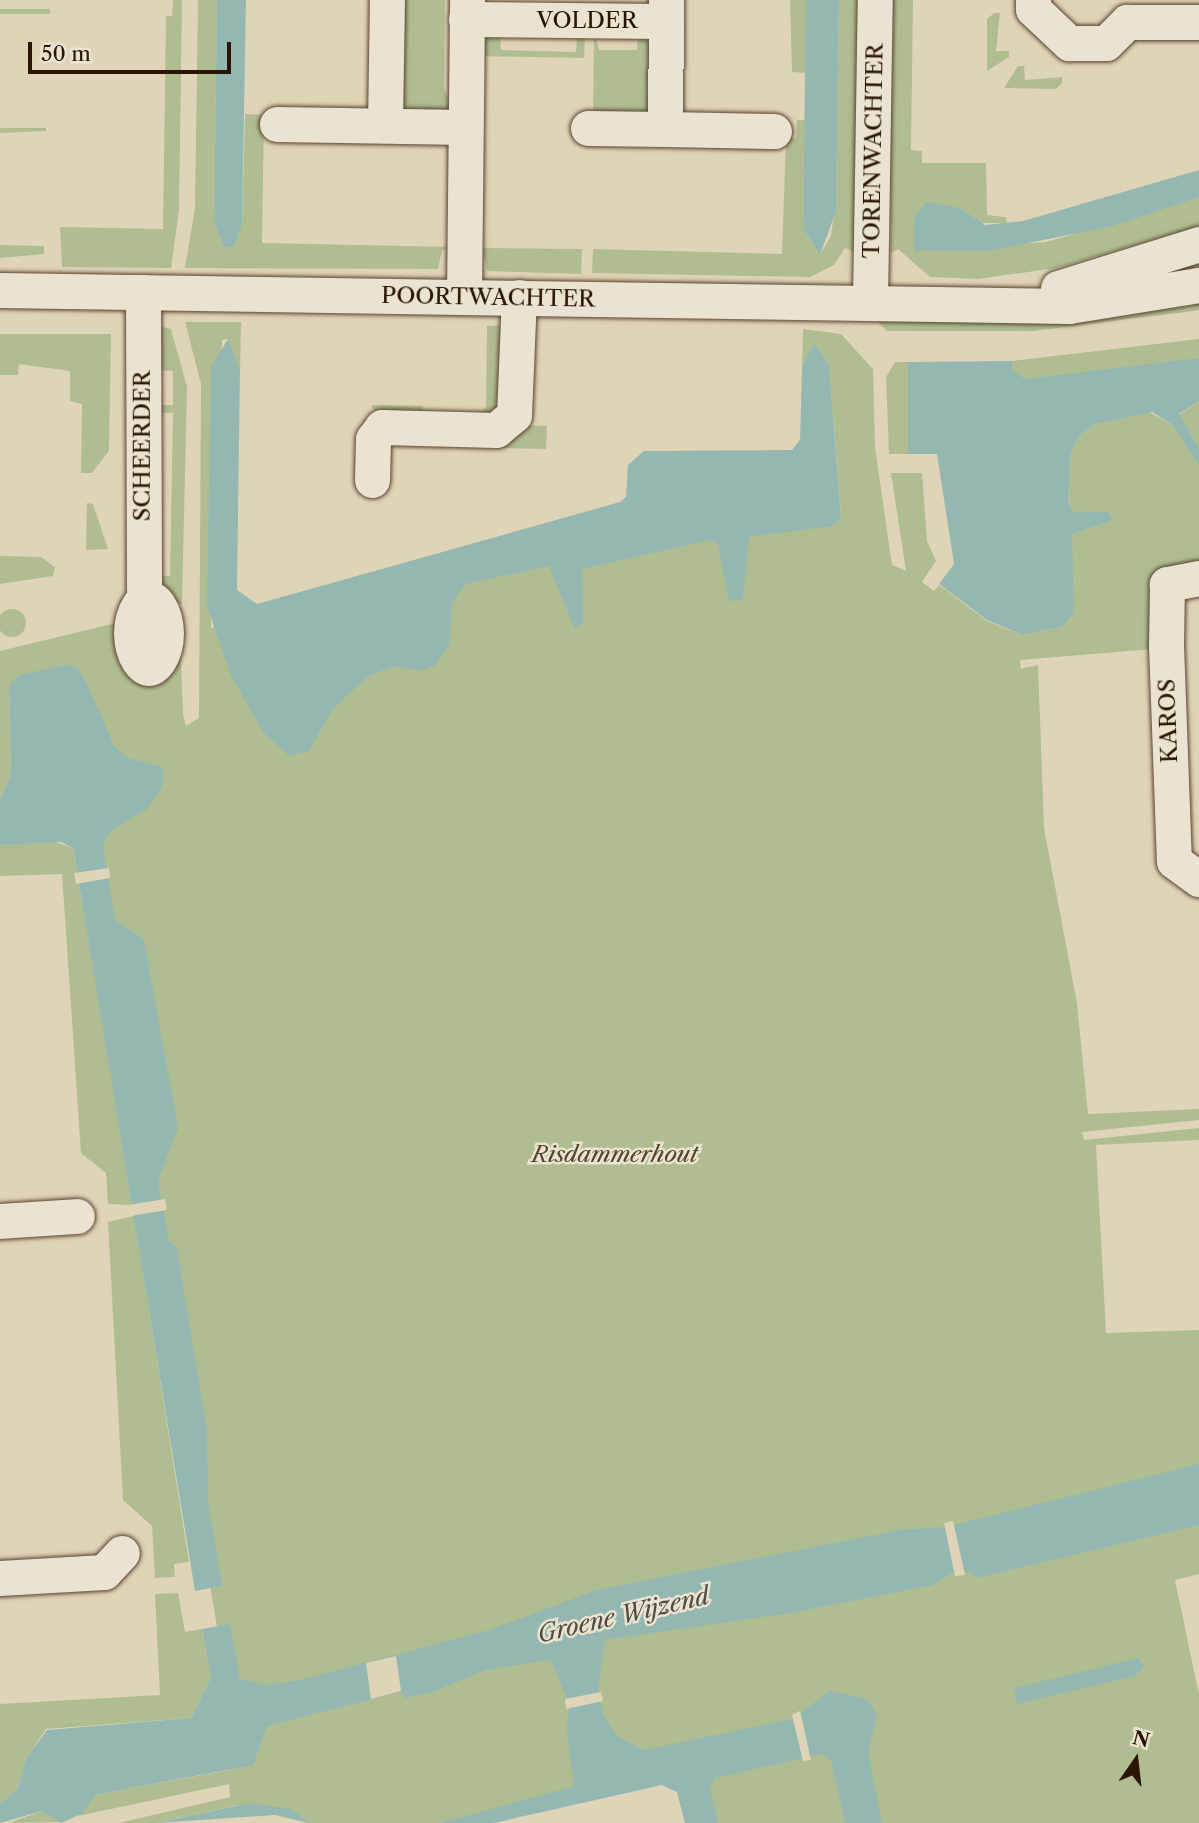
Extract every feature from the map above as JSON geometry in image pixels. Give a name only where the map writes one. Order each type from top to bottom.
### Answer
[{"type":"street","points":[[385,125],[387,0]]},
{"type":"street","name":"TORENWACHTER","points":[[870,302],[875,0]]},
{"type":"street","points":[[1033,0],[1033,9],[1069,43],[1106,43],[1127,22],[1199,22]]},
{"type":"street","name":"VOLDER","points":[[464,297],[467,9],[666,10],[665,129]]},
{"type":"street","points":[[277,124],[465,127]]},
{"type":"street","points":[[589,128],[774,131]]},
{"type":"street","name":"POORTWACHTER","points":[[976,306],[1095,279],[1199,244]]},
{"type":"street","name":"POORTWACHTER","points":[[0,290],[1069,306],[1199,285]]},
{"type":"street","name":"SCHEERDER","points":[[143,292],[144,599]]},
{"type":"street","points":[[372,480],[373,439],[382,427],[496,430],[514,415],[519,297]]},
{"type":"street","name":"KAROS","points":[[1199,578],[1167,584],[1166,645],[1174,860],[1199,879]]},
{"type":"street","points":[[0,1221],[77,1216]]},
{"type":"street","points":[[0,1578],[104,1572],[122,1553]]},
{"type":"green space","points":[[173,0],[182,0],[179,210],[171,268],[62,267],[60,227],[163,229],[166,16],[172,16]]},
{"type":"green space","points":[[198,0],[217,0],[214,222],[224,246],[242,224],[245,114],[264,115],[262,243],[454,247],[442,250],[438,269],[185,268],[195,208]]},
{"type":"green space","points":[[397,0],[445,0],[444,90],[455,109],[402,115]]},
{"type":"green space","points":[[790,0],[806,0],[806,73],[792,72]]},
{"type":"green space","points":[[839,0],[860,0],[854,252],[845,248],[834,265],[810,277],[592,273],[593,249],[782,254],[786,138],[796,138],[797,120],[805,120],[803,229],[820,255],[831,236],[836,197]]},
{"type":"green space","points":[[888,0],[913,0],[911,150],[922,151],[922,163],[986,163],[987,215],[1006,217],[1007,223],[978,223],[960,208],[914,251],[1046,242],[1199,197],[1199,226],[1056,268],[978,279],[930,277],[898,249],[891,253]]},
{"type":"green space","points":[[0,9],[50,9],[50,14],[0,14]]},
{"type":"green space","points":[[994,13],[1000,13],[996,51],[1009,51],[1009,57],[987,71],[987,19]]},
{"type":"green space","points":[[594,29],[599,50],[637,50],[638,30],[650,32],[647,94],[654,111],[593,118]]},
{"type":"green space","points":[[500,31],[501,50],[576,52],[577,38],[585,38],[584,58],[476,56],[477,36]]},
{"type":"green space","points":[[1018,66],[1024,66],[1025,80],[1062,77],[1062,83],[1056,89],[1004,88]]},
{"type":"green space","points":[[0,128],[46,128],[46,131],[0,133]]},
{"type":"green space","points":[[0,245],[44,246],[44,254],[0,258]]},
{"type":"green space","points":[[482,248],[582,249],[581,274],[487,271]]},
{"type":"green space","points":[[1199,296],[1199,310],[1033,331],[887,331],[877,321]]},
{"type":"green space","name":"Risdammerhout","points":[[185,322],[241,322],[240,371],[228,339],[222,340],[211,628],[451,568],[834,525],[841,516],[829,364],[814,343],[802,366],[803,329],[841,334],[873,369],[875,447],[892,565],[906,571],[891,473],[922,473],[927,541],[936,561],[922,582],[934,591],[939,585],[987,621],[1022,635],[1061,627],[1072,534],[1113,519],[1109,512],[1074,512],[1068,502],[1071,453],[1079,436],[1094,424],[1147,411],[1180,429],[1199,466],[1199,569],[1153,649],[1020,660],[1021,669],[1038,665],[1044,828],[1077,1003],[1088,1114],[1199,1109],[1199,1120],[1082,1132],[1084,1140],[1199,1128],[1199,1140],[1096,1145],[1106,1333],[1199,1330],[1199,1574],[1175,1580],[1199,1695],[1199,1823],[692,1823],[686,1769],[463,1823],[309,1823],[238,1805],[157,1823],[119,1823],[230,1797],[229,1784],[78,1816],[95,1795],[229,1770],[222,1658],[80,790],[128,758],[9,685],[11,776],[0,799],[0,651],[120,622],[126,634],[147,643],[163,637],[179,614],[183,714],[186,726],[199,718],[201,384]]},
{"type":"green space","points":[[511,325],[502,411],[478,415],[486,407],[487,326]]},
{"type":"green space","points":[[158,326],[171,329],[187,387],[182,604],[174,604],[155,576],[170,576],[173,413],[154,412],[154,405],[173,405],[173,371],[154,370]]},
{"type":"green space","points":[[0,334],[111,334],[109,451],[92,473],[81,473],[82,404],[70,401],[70,371],[19,364],[18,375],[0,375]]},
{"type":"green space","points":[[1199,339],[1199,358],[1151,367],[1026,379],[1012,370],[1012,361]]},
{"type":"green space","points":[[895,362],[908,362],[908,454],[889,454],[886,377]]},
{"type":"green space","points":[[1199,401],[1199,448],[1179,415]]},
{"type":"green space","points":[[371,405],[423,406],[423,420],[376,413]]},
{"type":"green space","points":[[515,425],[547,426],[546,449],[502,448]]},
{"type":"green space","points":[[87,503],[93,504],[108,549],[86,550]]},
{"type":"green space","points":[[0,556],[41,557],[55,567],[53,576],[0,584]]},
{"type":"green space","points":[[12,609],[22,613],[26,623],[22,633],[12,637],[2,633],[-2,623],[2,613]]},
{"type":"green space","points":[[52,841],[73,848],[132,1205],[108,1204],[106,1173],[81,1153],[62,874],[0,876],[0,845]]},
{"type":"green space","points":[[134,1216],[189,1562],[174,1564],[175,1577],[155,1578],[152,1526],[123,1500],[108,1222]]},
{"type":"green space","points":[[178,1593],[185,1632],[202,1629],[211,1677],[191,1718],[46,1729],[26,1759],[17,1790],[0,1803],[0,1704],[160,1695],[155,1594]]},
{"type":"green space","points":[[42,1811],[61,1822],[9,1823]]},
{"type":"water","points":[[217,0],[246,0],[242,224],[234,247],[224,247],[214,222]]},
{"type":"water","points":[[806,0],[839,0],[836,211],[820,255],[803,229]]},
{"type":"water","points":[[1199,170],[1199,197],[1112,226],[989,251],[914,251],[914,218],[926,202],[960,208],[985,225],[1023,221]]},
{"type":"water","points":[[228,339],[240,370],[237,590],[257,604],[620,502],[626,497],[628,465],[644,451],[792,450],[800,440],[802,366],[814,343],[829,364],[841,518],[833,526],[749,537],[743,600],[729,601],[718,544],[710,540],[582,569],[583,622],[575,629],[549,566],[465,584],[452,603],[449,645],[436,665],[419,671],[395,666],[368,676],[332,710],[309,751],[289,756],[264,733],[231,676],[207,606],[211,367]]},
{"type":"water","points":[[1199,358],[1199,401],[1179,414],[1199,448],[1199,466],[1174,426],[1152,412],[1094,424],[1079,436],[1071,453],[1068,502],[1074,512],[1109,512],[1113,520],[1072,534],[1074,613],[1061,627],[1022,635],[987,620],[939,584],[954,564],[937,454],[908,454],[908,362],[1012,361],[1012,370],[1026,379]]},
{"type":"water","points":[[65,665],[78,669],[114,746],[128,758],[163,767],[162,788],[147,809],[110,831],[103,846],[115,920],[144,939],[178,1128],[158,1181],[169,1240],[177,1248],[207,1431],[208,1502],[222,1586],[195,1591],[73,848],[61,842],[0,845],[0,799],[11,776],[9,685],[19,675]]},
{"type":"water","name":"Groene Wijzend","points":[[1199,1464],[1199,1525],[976,1578],[969,1571],[952,1573],[933,1585],[790,1613],[605,1640],[598,1691],[604,1717],[617,1736],[643,1750],[792,1719],[830,1691],[867,1699],[877,1714],[868,1753],[882,1823],[845,1823],[831,1760],[822,1754],[715,1778],[710,1788],[718,1823],[685,1823],[677,1792],[662,1785],[494,1823],[440,1823],[574,1786],[566,1726],[570,1708],[551,1660],[485,1670],[433,1692],[405,1698],[400,1692],[267,1726],[253,1765],[95,1795],[83,1813],[61,1823],[42,1811],[0,1823],[0,1803],[17,1790],[26,1759],[47,1730],[191,1718],[211,1677],[202,1629],[230,1624],[240,1679],[267,1685],[300,1680],[489,1630],[596,1590],[899,1530],[945,1527]]},
{"type":"water","points":[[1138,1658],[1144,1666],[1135,1676],[1017,1704],[1014,1688]]},
{"type":"water","points":[[249,1803],[291,1809],[309,1823],[275,1815],[157,1823]]},
{"type":"pier","points":[[109,868],[110,878],[76,884],[74,873]]},
{"type":"pier","points":[[165,1199],[167,1210],[130,1216],[128,1205]]},
{"type":"pier","points":[[953,1521],[965,1575],[955,1576],[944,1523]]},
{"type":"pier","points":[[396,1656],[401,1691],[371,1699],[366,1663]]},
{"type":"pier","points":[[601,1692],[603,1701],[566,1709],[565,1699]]},
{"type":"pier","points":[[800,1711],[811,1760],[803,1761],[792,1715]]}]
